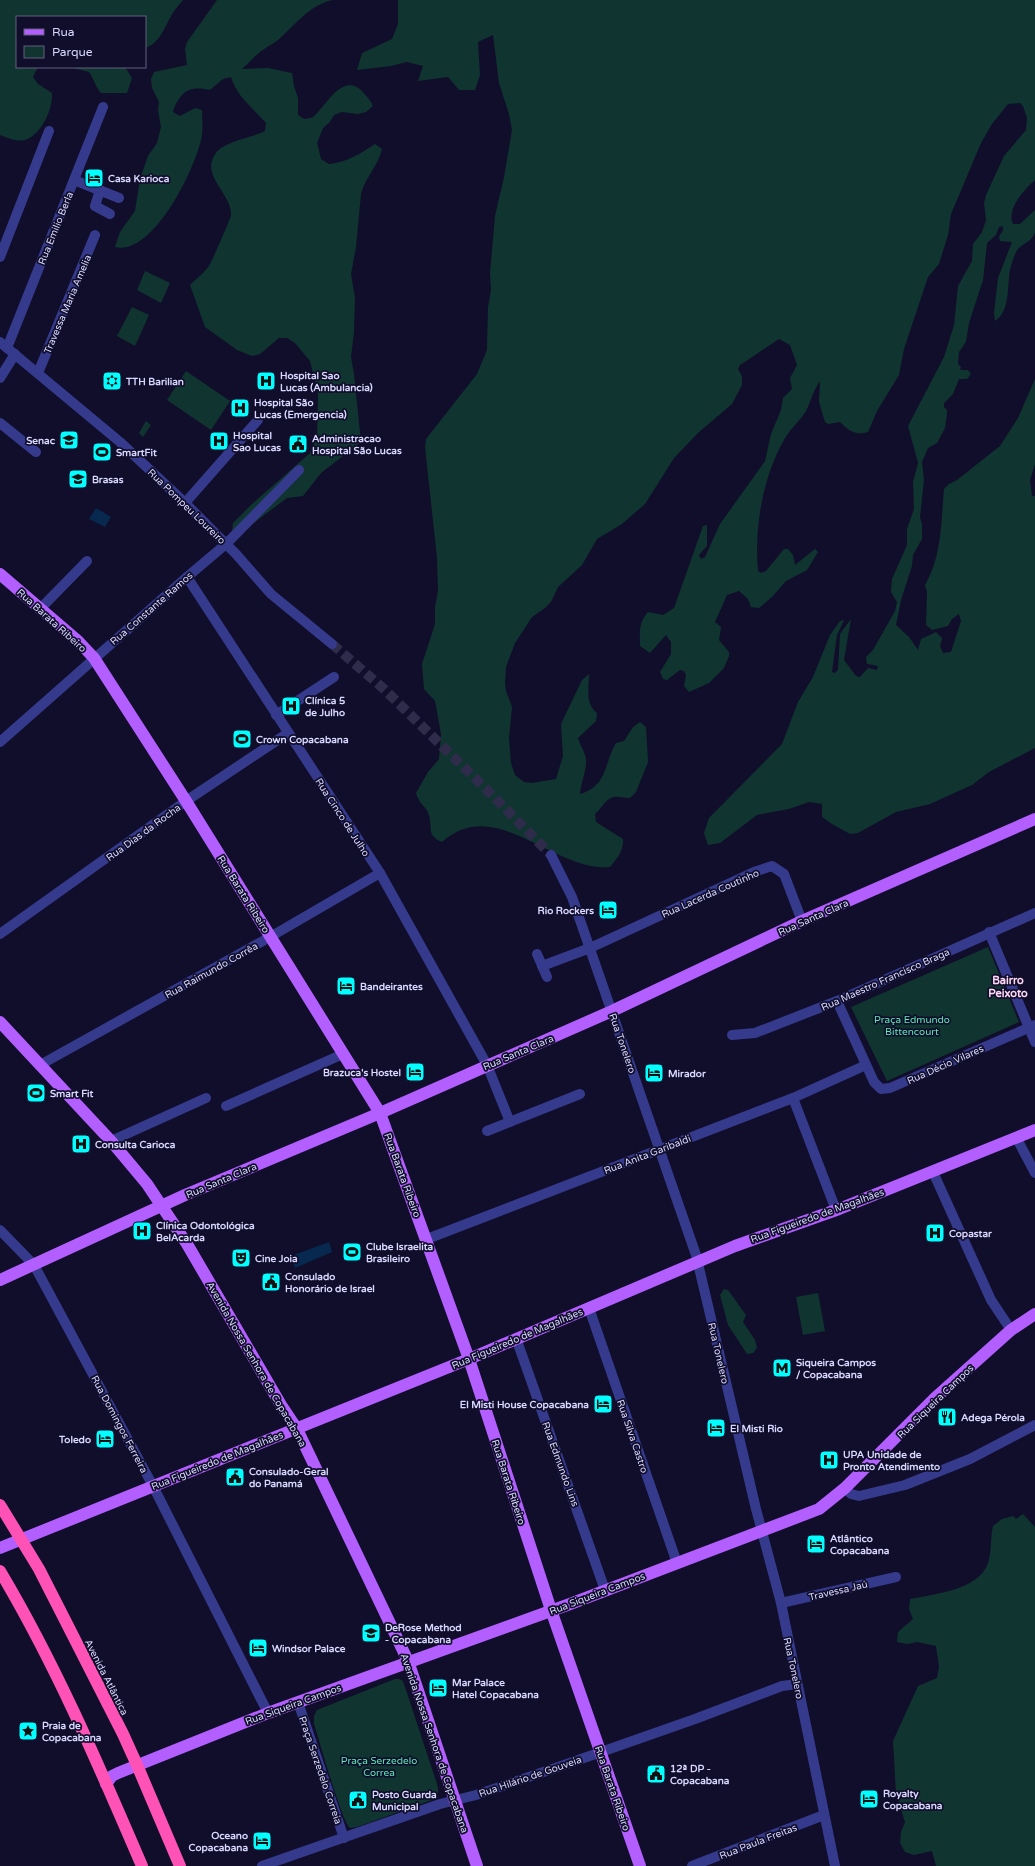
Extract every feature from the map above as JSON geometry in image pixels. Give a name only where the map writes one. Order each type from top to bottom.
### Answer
[{"type":"highway","name":"Avenida Atlântica","points":[[0,1505],[38,1569],[138,1765],[180,1866]]},
{"type":"highway","points":[[0,1572],[41,1647],[76,1717],[142,1866]]},
{"type":"main road","name":"Rua Barata Ribeiro","points":[[0,574],[94,658],[186,801],[380,1113],[469,1359],[551,1610],[640,1866]]},
{"type":"main road","name":"Rua Santa Clara","points":[[0,1280],[162,1206],[380,1113],[612,1011],[802,920],[1035,819]]},
{"type":"main road","name":"Avenida Nossa Senhora de Copacabana","points":[[0,1022],[138,1172],[190,1249],[297,1429],[408,1662],[477,1866]]},
{"type":"main road","name":"Rua Figueiredo de Magalhães","points":[[0,1548],[469,1359],[697,1261],[761,1236],[836,1210],[1035,1130]]},
{"type":"main road","name":"Rua Siqueira Campos","points":[[106,1784],[112,1776],[268,1713],[551,1610],[819,1509],[845,1488],[935,1398],[1012,1330],[1035,1314]]},
{"type":"street","name":"Rua Emilio Berla","points":[[0,378],[7,348],[103,107]]},
{"type":"street","points":[[0,257],[49,131]]},
{"type":"street","points":[[74,180],[119,198]]},
{"type":"street","points":[[100,190],[96,206],[110,214]]},
{"type":"street","name":"Travessa Maria Amelia","points":[[38,374],[95,235]]},
{"type":"street","name":"Rua Pompeu Loureiro","points":[[7,348],[120,442],[226,544],[271,594],[332,644]]},
{"type":"street","points":[[185,503],[258,420]]},
{"type":"street","points":[[0,423],[36,452]]},
{"type":"street","name":"Rua Constante Ramos","points":[[0,742],[94,658],[226,544],[299,470]]},
{"type":"street","points":[[40,609],[87,561]]},
{"type":"street","name":"Rua Cinco de Julho","points":[[187,577],[380,872],[487,1065],[510,1122]]},
{"type":"street","points":[[276,715],[334,677]]},
{"type":"street","name":"Rua Dias da Rocha","points":[[0,934],[186,801],[288,733]]},
{"type":"street","name":"Rua Tonelero","points":[[551,855],[572,897],[660,1149],[697,1261],[762,1531],[781,1603],[835,1866]]},
{"type":"street","name":"Rua Lacerda Coutinho","points":[[590,948],[772,866],[784,874],[802,920]]},
{"type":"street","name":"Rua Raimundo Corrêa","points":[[40,1065],[270,937],[380,872]]},
{"type":"street","name":"Rua Maestro Francisco Braga","points":[[732,1035],[755,1033],[837,1001],[1035,912]]},
{"type":"street","points":[[989,932],[1032,1026],[1035,1042]]},
{"type":"street","points":[[542,966],[590,948]]},
{"type":"street","points":[[537,954],[547,977]]},
{"type":"street","points":[[837,1001],[866,1065]]},
{"type":"street","name":"Rua Décio Vilares","points":[[866,1065],[876,1086],[881,1089],[890,1088],[1032,1026]]},
{"type":"street","points":[[226,1106],[343,1054]]},
{"type":"street","name":"Rua Anita Garibaldi","points":[[427,1240],[793,1098],[866,1065]]},
{"type":"street","points":[[487,1131],[580,1094]]},
{"type":"street","points":[[111,1141],[206,1098]]},
{"type":"street","points":[[793,1098],[836,1210]]},
{"type":"street","points":[[1016,1137],[1035,1173]]},
{"type":"street","points":[[933,1172],[991,1300],[1012,1330]]},
{"type":"street","name":"Rua Domingos Ferreira","points":[[0,1230],[34,1265],[153,1486],[268,1713]]},
{"type":"street","name":"Rua Silva Castro","points":[[589,1308],[677,1563]]},
{"type":"street","name":"Rua Edmundo Lins","points":[[516,1338],[605,1590]]},
{"type":"street","points":[[845,1488],[851,1494],[859,1496],[905,1485],[970,1459],[1035,1425]]},
{"type":"street","name":"Travessa Jaú","points":[[781,1603],[896,1577]]},
{"type":"street","name":"Rua Hilário de Gouveia","points":[[262,1866],[455,1800],[476,1795],[695,1719],[782,1686],[797,1684]]},
{"type":"street","name":"Praça Serzedelo Correia","points":[[298,1702],[344,1838]]},
{"type":"street","name":"Rua Paula Freitas","points":[[692,1866],[824,1815]]},
{"type":"green space","points":[[0,0],[183,0],[158,39],[146,48],[146,16],[16,16],[16,68],[38,68],[33,77],[38,84],[52,93],[52,99],[51,106],[45,120],[37,132],[31,137],[25,140],[19,140],[0,135]]},
{"type":"green space","points":[[217,0],[333,0],[324,2],[310,11],[278,40],[260,52],[242,69],[268,68],[292,73],[298,98],[298,115],[304,119],[313,117],[341,88],[355,86],[362,91],[373,106],[366,112],[358,114],[342,112],[334,115],[330,122],[323,128],[317,143],[321,159],[329,164],[336,163],[353,157],[375,144],[382,149],[378,161],[365,183],[361,194],[356,247],[351,274],[355,298],[354,332],[351,357],[361,442],[321,473],[303,496],[287,498],[247,528],[232,531],[233,523],[251,505],[310,453],[317,438],[318,394],[310,361],[295,343],[287,338],[279,338],[260,354],[252,356],[237,350],[205,327],[190,285],[209,266],[231,215],[227,200],[214,178],[211,164],[214,156],[218,151],[230,143],[265,131],[266,123],[237,91],[231,77],[223,79],[210,90],[189,90],[183,94],[178,101],[173,112],[180,116],[195,108],[202,110],[202,135],[192,167],[171,206],[158,224],[144,238],[129,246],[115,247],[120,232],[135,211],[140,179],[148,156],[157,143],[161,127],[158,110],[159,102],[152,88],[151,79],[154,72],[187,65],[185,49],[187,42]]},
{"type":"green space","points":[[398,0],[1035,0],[1035,180],[1017,200],[1011,218],[1013,224],[1020,224],[1035,210],[1035,232],[1031,239],[1020,247],[1015,253],[1011,266],[1008,296],[1004,310],[995,321],[994,313],[998,278],[1012,242],[1000,241],[999,237],[1003,230],[1003,226],[999,227],[996,235],[987,243],[983,280],[969,323],[966,342],[959,352],[958,364],[961,367],[960,370],[968,370],[971,374],[967,379],[959,379],[953,394],[944,403],[944,407],[947,410],[945,428],[937,443],[928,448],[922,462],[924,480],[920,517],[922,524],[922,539],[913,555],[912,566],[901,600],[896,625],[909,637],[918,650],[921,639],[936,632],[942,638],[940,646],[943,653],[951,652],[961,621],[959,614],[952,619],[948,626],[932,630],[926,625],[927,592],[925,585],[931,574],[938,551],[944,489],[1000,446],[1018,418],[1035,379],[1035,464],[1030,480],[1032,496],[1035,496],[1035,748],[989,772],[972,785],[930,804],[896,812],[858,833],[850,834],[832,824],[822,817],[822,804],[809,802],[789,809],[757,815],[720,843],[708,845],[704,833],[709,818],[782,744],[798,702],[813,677],[830,635],[840,621],[844,620],[837,635],[832,672],[835,673],[838,670],[840,634],[851,619],[844,660],[856,676],[860,677],[868,668],[877,670],[878,666],[867,664],[866,657],[873,650],[895,611],[897,602],[891,592],[892,579],[907,545],[907,529],[914,509],[913,482],[918,463],[908,426],[944,357],[954,325],[958,286],[972,261],[973,244],[982,232],[986,220],[984,203],[986,195],[1004,156],[1026,130],[1027,118],[1023,106],[1020,103],[1008,104],[992,124],[981,143],[951,214],[948,235],[939,264],[928,277],[904,349],[899,375],[877,411],[868,432],[856,433],[849,430],[840,422],[828,424],[825,422],[819,402],[820,381],[806,411],[785,438],[777,453],[766,485],[759,520],[757,537],[758,571],[761,573],[766,571],[784,549],[788,549],[793,555],[795,565],[815,549],[818,552],[807,570],[786,581],[772,597],[759,608],[751,607],[748,599],[739,591],[727,595],[715,622],[721,627],[719,640],[729,652],[724,668],[709,683],[689,692],[684,686],[686,675],[684,671],[680,670],[667,680],[663,679],[660,672],[671,654],[671,642],[666,635],[650,653],[640,646],[640,628],[648,612],[663,615],[674,608],[703,526],[707,525],[707,546],[699,555],[701,559],[705,557],[720,524],[765,461],[771,434],[781,410],[783,398],[792,389],[790,378],[797,365],[790,345],[779,339],[740,365],[738,369],[742,376],[742,385],[732,404],[698,433],[674,458],[645,504],[622,524],[597,539],[582,565],[558,587],[551,602],[532,617],[515,643],[506,667],[505,683],[506,691],[512,707],[509,738],[511,763],[515,775],[524,782],[532,783],[556,779],[563,756],[561,724],[582,680],[589,674],[589,700],[593,709],[597,713],[596,721],[578,738],[585,753],[586,759],[586,767],[580,794],[589,790],[601,780],[616,743],[624,741],[633,727],[640,722],[646,727],[648,762],[636,792],[630,798],[611,798],[595,814],[596,822],[623,839],[621,851],[613,864],[610,867],[589,865],[567,858],[525,838],[504,830],[483,826],[462,829],[442,842],[434,837],[431,831],[429,815],[416,793],[428,772],[439,759],[441,734],[435,701],[424,689],[422,664],[435,624],[435,607],[438,591],[437,558],[425,447],[426,439],[477,374],[487,350],[488,307],[491,290],[490,273],[495,216],[504,177],[512,130],[509,114],[499,83],[493,35],[478,42],[480,75],[475,90],[459,90],[448,77],[418,81],[423,66],[407,62],[391,66],[357,70],[362,53],[392,39],[398,24]]},
{"type":"green space","points":[[73,68],[126,68],[132,78],[127,93],[101,93],[89,72]]},
{"type":"green space","points":[[145,271],[170,283],[161,303],[137,290]]},
{"type":"green space","points":[[132,307],[149,315],[135,346],[117,336]]},
{"type":"green space","points":[[186,371],[230,401],[211,430],[167,400]]},
{"type":"green space","points":[[146,421],[151,425],[143,437],[139,433]]},
{"type":"green space","name":"Praça Edmundo Bittencourt","points":[[988,947],[1019,1022],[887,1081],[851,1007]]},
{"type":"green space","points":[[724,1289],[728,1290],[746,1315],[743,1322],[755,1340],[757,1348],[753,1353],[747,1354],[728,1325],[720,1295]]},
{"type":"green space","points":[[818,1293],[825,1331],[803,1335],[796,1297]]},
{"type":"green space","points":[[1023,1514],[1035,1527],[1035,1866],[936,1866],[932,1851],[914,1855],[905,1852],[900,1843],[901,1832],[905,1822],[896,1794],[893,1741],[918,1686],[937,1678],[939,1667],[936,1646],[917,1642],[907,1644],[897,1642],[898,1632],[913,1619],[909,1609],[910,1599],[943,1593],[966,1585],[976,1579],[983,1572],[988,1563],[993,1526],[1002,1519],[1013,1516],[1016,1519]]},
{"type":"green space","name":"Praça Serzedelo Correa","points":[[395,1679],[403,1681],[437,1784],[438,1793],[432,1800],[357,1827],[350,1828],[346,1822],[331,1779],[314,1724],[314,1716],[317,1710]]},
{"type":"water","points":[[96,508],[111,517],[105,527],[89,519]]},
{"type":"water","points":[[329,1242],[332,1252],[295,1268],[291,1256]]},
{"type":"tunnel","points":[[332,644],[384,689],[551,855]]},
{"type":"place","name":"Casa Karioca","points":[[94,178]]},
{"type":"place","name":"TTH Barilian","points":[[112,381]]},
{"type":"place","name":"Hospital Sao Lucas (Ambulancia)","points":[[266,381]]},
{"type":"place","name":"Hospital São Lucas (Emergencia)","points":[[240,408]]},
{"type":"place","name":"Senac","points":[[69,440]]},
{"type":"place","name":"Hospital Sao Lucas","points":[[219,441]]},
{"type":"place","name":"Administracao Hospital São Lucas","points":[[298,444]]},
{"type":"place","name":"SmartFit","points":[[102,452]]},
{"type":"place","name":"Brasas","points":[[78,479]]},
{"type":"place","name":"Clínica 5 de Julho","points":[[291,706]]},
{"type":"place","name":"Crown Copacabana","points":[[242,739]]},
{"type":"place","name":"Rio Rockers","points":[[608,910]]},
{"type":"place","name":"Bandeirantes","points":[[346,986]]},
{"type":"place","name":"Brazuca's Hostel","points":[[415,1072]]},
{"type":"place","name":"Mirador","points":[[654,1073]]},
{"type":"place","name":"Smart Fit","points":[[36,1093]]},
{"type":"place","name":"Consulta Carioca","points":[[81,1144]]},
{"type":"place","name":"Clínica Odontológica BelAcarda","points":[[142,1231]]},
{"type":"place","name":"Copastar","points":[[935,1233]]},
{"type":"place","name":"Clube Israelita Brasileiro","points":[[352,1252]]},
{"type":"place","name":"Cine Joia","points":[[241,1258]]},
{"type":"place","name":"Consulado Honorário de Israel","points":[[271,1282]]},
{"type":"place","name":"Siqueira Campos / Copacabana","points":[[782,1368]]},
{"type":"place","name":"El Misti House Copacabana","points":[[603,1404]]},
{"type":"place","name":"Adega Pérola","points":[[947,1417]]},
{"type":"place","name":"El Misti Rio","points":[[716,1428]]},
{"type":"place","name":"Toledo","points":[[105,1439]]},
{"type":"place","name":"UPA Unidade de Pronto Atendimento","points":[[829,1460]]},
{"type":"place","name":"Consulado-Geral do Panamá","points":[[235,1477]]},
{"type":"place","name":"Atlântico Copacabana","points":[[816,1544]]},
{"type":"place","name":"DeRose Method - Copacabana","points":[[371,1633]]},
{"type":"place","name":"Windsor Palace","points":[[258,1648]]},
{"type":"place","name":"Mar Palace Hatel Copacabana","points":[[438,1688]]},
{"type":"place","name":"Praia de Copacabana","points":[[28,1731]]},
{"type":"place","name":"12ª DP - Copacabana","points":[[656,1774]]},
{"type":"place","name":"Royalty Copacabana","points":[[869,1799]]},
{"type":"place","name":"Posto Guarda Municipal","points":[[358,1800]]},
{"type":"place","name":"Oceano Copacabana","points":[[262,1841]]},
{"type":"district","name":"Bairro Peixoto","points":[[1008,986]]}]
